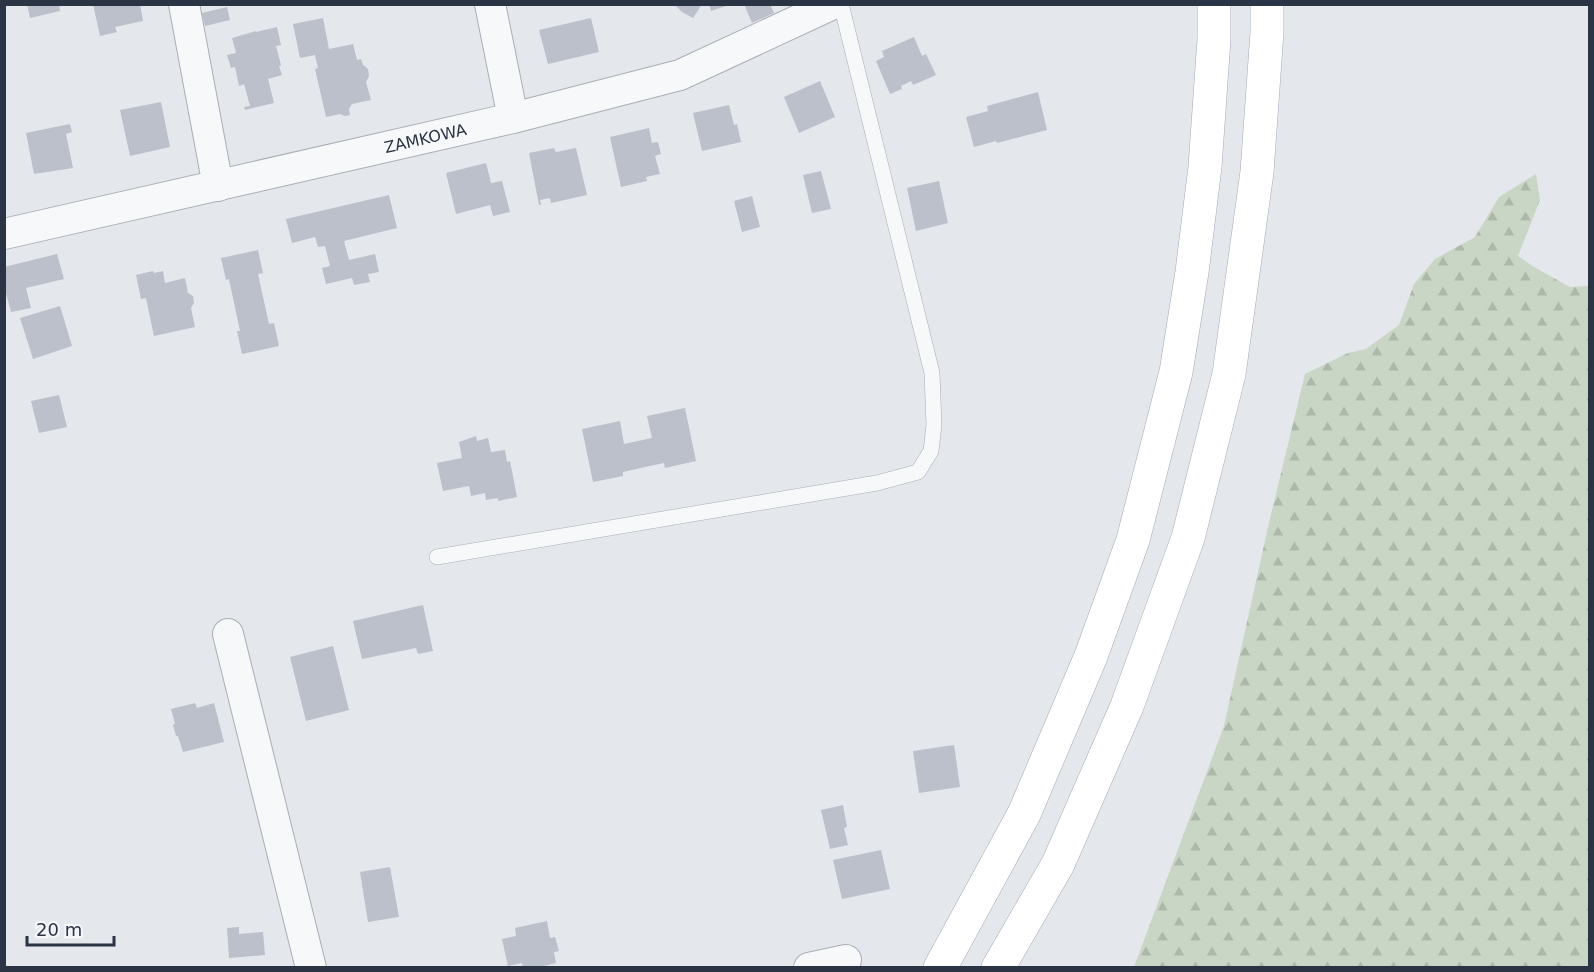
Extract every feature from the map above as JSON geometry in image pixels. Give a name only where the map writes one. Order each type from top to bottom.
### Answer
[{"type":"main road","points":[[940,968],[1024,814],[1091,656],[1133,540],[1176,372],[1192,272],[1205,167],[1214,39],[1214,4]]},
{"type":"main road","points":[[998,968],[1058,864],[1127,706],[1188,538],[1231,362],[1257,172],[1267,4]]},
{"type":"street","points":[[184,4],[218,186]]},
{"type":"street","points":[[490,4],[513,118]]},
{"type":"street","name":"ZAMKOWA","points":[[4,234],[513,118],[680,75],[832,4]]},
{"type":"street","points":[[228,634],[310,968]]},
{"type":"street","points":[[809,968],[846,960]]},
{"type":"lane","points":[[438,557],[877,483],[918,472],[931,450],[934,425],[932,373],[841,4]]},
{"type":"green space","points":[[1536,174],[1540,200],[1518,256],[1570,287],[1589,286],[1589,967],[1134,967],[1224,726],[1305,374],[1348,353],[1366,349],[1399,325],[1414,284],[1435,259],[1475,237],[1499,197]]},
{"type":"building","points":[[27,4],[59,4],[60,11],[30,18]]},
{"type":"building","points":[[93,4],[140,4],[143,21],[115,27],[117,32],[100,36]]},
{"type":"building","points":[[674,4],[702,4],[693,18]]},
{"type":"building","points":[[709,4],[729,4],[729,5],[711,11]]},
{"type":"building","points":[[744,4],[770,4],[774,13],[752,23]]},
{"type":"building","points":[[227,7],[230,20],[205,26],[202,13]]},
{"type":"building","points":[[323,18],[329,49],[353,44],[357,60],[361,59],[363,65],[368,69],[369,76],[366,82],[371,100],[352,104],[349,109],[350,115],[340,114],[326,117],[315,69],[318,68],[315,55],[300,58],[293,24]]},
{"type":"building","points":[[591,18],[599,52],[548,64],[539,30]]},
{"type":"building","points":[[277,27],[281,45],[276,46],[282,75],[268,79],[274,103],[245,110],[244,107],[250,106],[244,84],[239,86],[235,67],[231,68],[227,55],[236,53],[232,38]]},
{"type":"building","points":[[914,37],[922,56],[926,54],[936,75],[913,85],[911,81],[901,86],[902,89],[890,94],[876,61],[884,57],[882,51]]},
{"type":"building","points":[[820,81],[835,117],[799,133],[784,97]]},
{"type":"building","points":[[1038,92],[1047,130],[974,147],[966,117],[988,111],[987,106]]},
{"type":"building","points":[[161,102],[170,147],[130,156],[120,110]]},
{"type":"building","points":[[729,105],[741,142],[702,151],[693,113]]},
{"type":"building","points":[[70,124],[72,132],[66,134],[73,168],[34,174],[26,133]]},
{"type":"building","points":[[649,128],[652,143],[658,142],[661,154],[655,156],[660,174],[646,177],[647,181],[621,187],[610,137]]},
{"type":"building","points":[[554,148],[556,152],[576,148],[587,195],[551,203],[550,198],[540,200],[541,205],[539,205],[529,153]]},
{"type":"building","points":[[486,163],[491,183],[502,181],[510,212],[493,216],[490,205],[456,214],[446,173]]},
{"type":"building","points":[[821,171],[831,209],[812,213],[803,175]]},
{"type":"building","points":[[939,181],[948,223],[916,231],[907,188]]},
{"type":"building","points":[[389,195],[397,228],[344,241],[349,260],[375,254],[379,272],[368,274],[370,282],[354,285],[352,278],[326,284],[322,268],[330,266],[325,246],[318,247],[315,237],[292,243],[286,219]]},
{"type":"building","points":[[752,196],[760,227],[742,232],[734,201]]},
{"type":"building","points":[[258,250],[263,273],[258,274],[269,324],[274,323],[279,346],[242,354],[237,331],[240,331],[229,279],[226,280],[221,258]]},
{"type":"building","points":[[57,254],[64,279],[26,288],[31,308],[11,312],[6,293],[4,293],[4,267]]},
{"type":"building","points":[[153,271],[154,273],[163,271],[165,283],[185,278],[188,293],[193,296],[194,303],[191,308],[195,327],[154,336],[146,298],[141,299],[136,275]]},
{"type":"building","points":[[60,306],[72,346],[33,359],[20,318]]},
{"type":"building","points":[[59,395],[67,427],[39,433],[31,401]]},
{"type":"building","points":[[685,408],[696,461],[665,468],[664,463],[623,472],[623,476],[593,482],[582,429],[620,421],[624,444],[652,438],[647,416]]},
{"type":"building","points":[[476,436],[477,441],[488,438],[491,452],[505,450],[507,462],[510,461],[517,497],[498,501],[498,498],[486,500],[485,493],[471,496],[469,486],[443,491],[437,463],[462,458],[459,442]]},
{"type":"building","points":[[423,605],[433,651],[418,654],[416,648],[362,659],[353,621]]},
{"type":"building","points":[[333,646],[349,710],[306,721],[290,657]]},
{"type":"building","points":[[195,703],[197,708],[214,703],[224,742],[183,752],[178,736],[176,736],[171,709]]},
{"type":"building","points":[[954,745],[960,787],[919,793],[913,751]]},
{"type":"building","points":[[843,805],[847,827],[844,828],[848,845],[830,849],[821,810]]},
{"type":"building","points":[[881,850],[890,889],[842,899],[833,860]]},
{"type":"building","points":[[390,867],[399,917],[368,922],[360,872]]},
{"type":"building","points":[[547,921],[550,938],[555,937],[559,951],[554,952],[556,963],[536,968],[523,968],[522,963],[508,966],[502,939],[516,936],[515,928]]},
{"type":"building","points":[[239,927],[239,934],[263,932],[265,955],[229,958],[227,928]]}]
